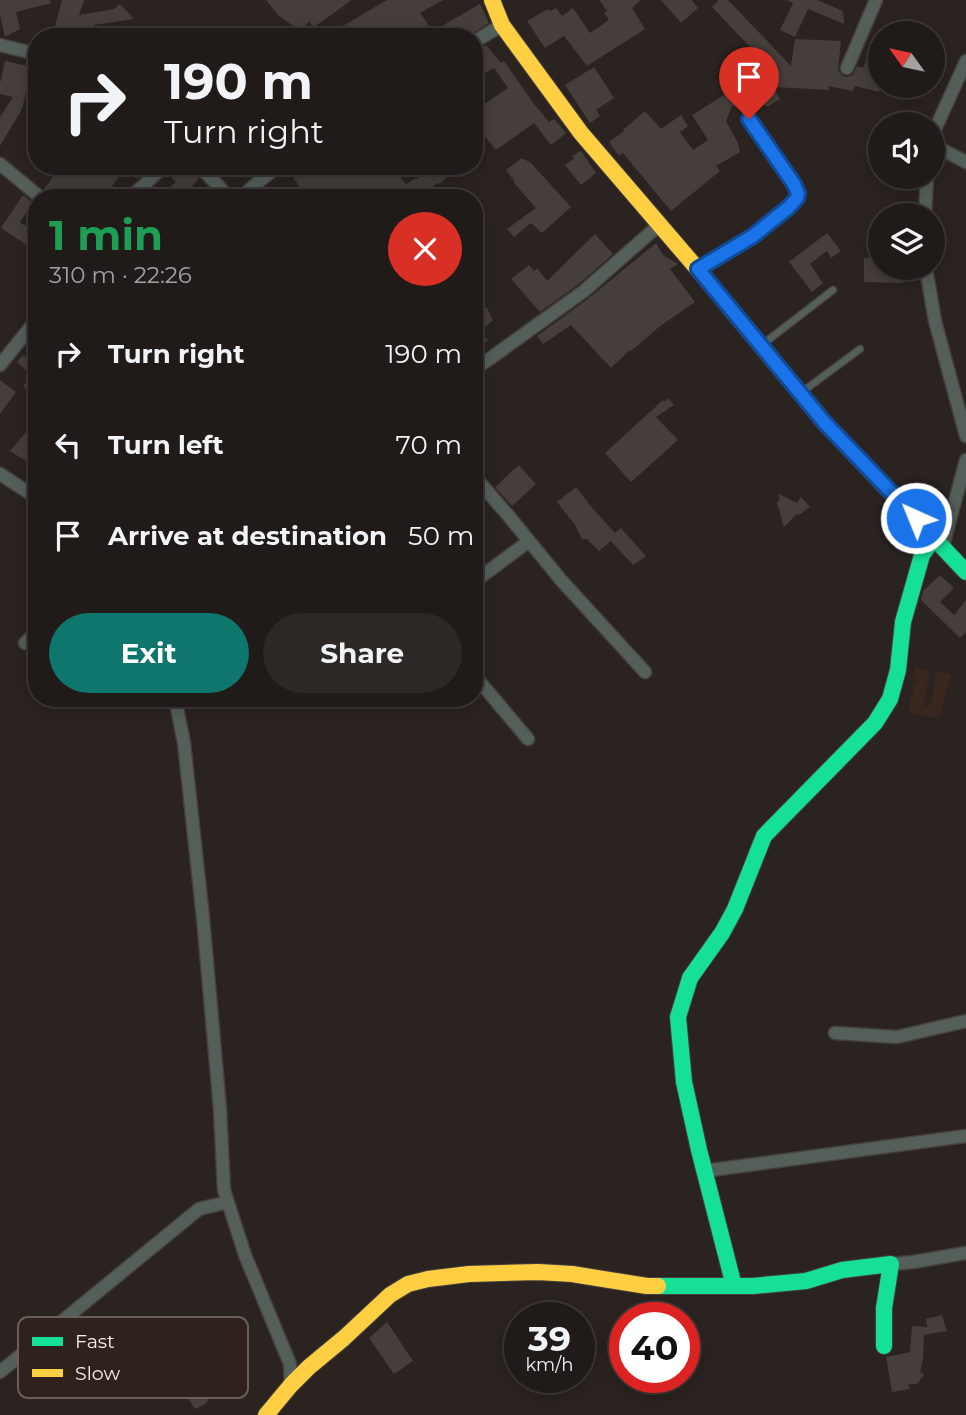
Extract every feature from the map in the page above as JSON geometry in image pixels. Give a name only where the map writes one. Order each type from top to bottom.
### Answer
[{"type":"street","points":[[492,0],[502,25],[581,133],[824,422],[966,572]]},
{"type":"street","points":[[847,68],[876,0]]},
{"type":"street","points":[[483,37],[502,25]]},
{"type":"street","points":[[0,45],[28,52]]},
{"type":"street","points":[[943,112],[966,61]]},
{"type":"street","points":[[698,269],[753,236],[797,198],[794,184],[749,119]]},
{"type":"street","points":[[945,151],[966,162]]},
{"type":"street","points":[[0,164],[30,189]]},
{"type":"street","points":[[140,189],[154,175]]},
{"type":"street","points":[[208,175],[221,189]]},
{"type":"street","points":[[250,189],[267,175]]},
{"type":"street","points":[[483,364],[584,291],[659,225]]},
{"type":"street","points":[[928,280],[935,321],[966,436]]},
{"type":"street","points":[[0,365],[28,332]]},
{"type":"street","points":[[734,1286],[684,1082],[678,1017],[690,978],[722,933],[735,909],[764,836],[875,723],[890,699],[898,670],[903,622],[922,555],[939,542],[966,460]]},
{"type":"street","points":[[0,474],[28,492]]},
{"type":"street","points":[[483,487],[561,580],[645,671]]},
{"type":"street","points":[[483,575],[529,541]]},
{"type":"street","points":[[25,643],[28,640]]},
{"type":"street","points":[[483,686],[528,739]]},
{"type":"street","points":[[177,707],[184,743],[202,905],[220,1109],[224,1190],[246,1255],[290,1364],[291,1385]]},
{"type":"street","points":[[835,1033],[897,1037],[966,1021]]},
{"type":"street","points":[[704,1171],[966,1136]]},
{"type":"street","points":[[67,1317],[199,1209],[228,1202]]},
{"type":"street","points":[[266,1415],[291,1385],[390,1295],[408,1284],[428,1279],[469,1273],[538,1272],[572,1273],[647,1286],[753,1286],[806,1281],[842,1270],[966,1253]]},
{"type":"street","points":[[884,1346],[884,1308],[891,1264]]},
{"type":"street","points":[[0,1372],[18,1357]]},
{"type":"lane","points":[[761,346],[833,290]]},
{"type":"lane","points":[[800,393],[860,349]]},
{"type":"shaded area","points":[[915,667],[930,671],[923,706],[930,706],[937,671],[951,674],[940,719],[908,713],[915,682],[920,681],[912,678]]},
{"type":"building","points":[[0,0],[50,0],[51,3],[16,12],[20,29],[5,37]]},
{"type":"building","points":[[62,0],[84,0],[79,15],[114,9],[120,4],[134,19],[94,25],[93,28],[54,28]]},
{"type":"building","points":[[266,0],[352,0],[314,27],[309,22],[303,28],[296,28],[278,15]]},
{"type":"building","points":[[387,0],[443,0],[420,13],[431,28],[339,28]]},
{"type":"building","points":[[599,0],[641,0],[632,8],[645,29],[587,66],[564,36],[545,48],[527,21],[548,9],[550,11],[556,8],[562,16],[573,8],[590,33],[609,20],[604,13],[607,11]]},
{"type":"building","points":[[661,0],[692,0],[698,8],[681,23]]},
{"type":"building","points":[[719,0],[728,0],[791,66],[795,39],[841,41],[838,70],[847,77],[853,75],[857,66],[863,68],[868,54],[868,89],[855,86],[853,91],[828,86],[829,90],[773,87],[780,99],[767,107],[755,93],[737,106],[732,106],[726,121],[740,152],[716,166],[720,171],[671,211],[623,153],[619,156],[609,142],[645,111],[661,129],[681,115],[688,126],[680,132],[693,150],[708,140],[692,115],[747,81],[751,86],[770,68],[712,7]]},
{"type":"building","points":[[787,0],[817,0],[843,11],[844,24],[808,9],[795,37],[780,30],[793,3]]},
{"type":"building","points":[[480,4],[489,23],[481,28],[438,28]]},
{"type":"building","points":[[486,45],[501,63],[504,61],[549,122],[554,119],[566,133],[551,145],[534,123],[496,150],[485,137],[483,138],[483,105],[508,88],[494,68],[483,74],[483,46]]},
{"type":"building","points":[[5,61],[28,66],[28,84],[22,109],[0,146],[0,117],[13,97],[0,94]]},
{"type":"building","points":[[594,67],[614,98],[596,110],[600,116],[590,123],[565,85]]},
{"type":"building","points":[[581,151],[596,173],[581,185],[565,165],[574,159],[572,156]]},
{"type":"building","points":[[522,158],[531,163],[571,207],[542,233],[531,223],[514,237],[507,229],[536,208],[506,170]]},
{"type":"building","points":[[54,175],[120,175],[110,189],[44,189]]},
{"type":"building","points":[[169,175],[195,175],[199,179],[189,189],[168,189],[176,182]]},
{"type":"building","points":[[292,175],[398,175],[406,184],[422,175],[449,175],[440,184],[428,189],[301,189]]},
{"type":"building","points":[[23,195],[28,199],[28,210],[20,222],[28,227],[28,246],[1,228]]},
{"type":"building","points":[[827,233],[841,251],[831,258],[827,251],[810,264],[823,283],[812,292],[789,262]]},
{"type":"building","points":[[595,234],[613,254],[579,284],[540,312],[511,279],[529,265],[534,271],[537,268],[547,281]]},
{"type":"building","points":[[656,243],[663,255],[678,264],[670,269],[695,302],[659,327],[611,368],[571,325],[543,344],[537,336]]},
{"type":"building","points":[[864,258],[868,258],[868,280],[903,280],[903,283],[864,282]]},
{"type":"building","points":[[483,308],[487,308],[493,320],[483,329]]},
{"type":"building","points":[[23,355],[28,359],[28,372],[17,362]]},
{"type":"building","points":[[0,380],[16,392],[0,414]]},
{"type":"building","points":[[668,398],[674,405],[656,417],[678,440],[631,482],[605,453]]},
{"type":"building","points":[[28,430],[28,462],[10,451]]},
{"type":"building","points":[[519,465],[536,484],[512,506],[495,487]]},
{"type":"building","points":[[576,487],[615,533],[621,528],[646,556],[633,565],[611,541],[599,551],[587,539],[582,539],[557,502]]},
{"type":"building","points":[[779,494],[797,503],[801,497],[810,507],[797,514],[784,527],[777,503]]},
{"type":"building","points":[[940,575],[954,588],[940,602],[954,615],[966,600],[966,632],[960,638],[921,600],[923,591]]},
{"type":"building","points":[[942,1315],[947,1331],[924,1335],[920,1371],[924,1375],[917,1384],[908,1384],[910,1389],[892,1392],[886,1357],[910,1352],[912,1326],[927,1327],[926,1319]]},
{"type":"building","points":[[387,1322],[413,1361],[394,1374],[369,1338]]},
{"type":"building","points":[[188,1398],[208,1398],[204,1405],[195,1409]]},
{"type":"traffic: fast","points":[[701,273],[824,422],[966,572]]},
{"type":"traffic: fast","points":[[734,1286],[684,1082],[678,1017],[690,978],[722,933],[735,909],[764,836],[875,723],[890,699],[898,670],[903,622],[922,555],[935,537]]},
{"type":"traffic: fast","points":[[658,1286],[753,1286],[806,1281],[842,1270],[891,1264],[884,1308],[884,1346]]},
{"type":"traffic: slow","points":[[492,0],[502,25],[581,133],[701,273]]},
{"type":"traffic: slow","points":[[266,1415],[309,1367],[390,1295],[408,1284],[469,1274],[538,1272],[658,1286]]},
{"type":"route","points":[[749,119],[794,184],[797,198],[753,236],[698,269],[824,422],[916,518]]}]
